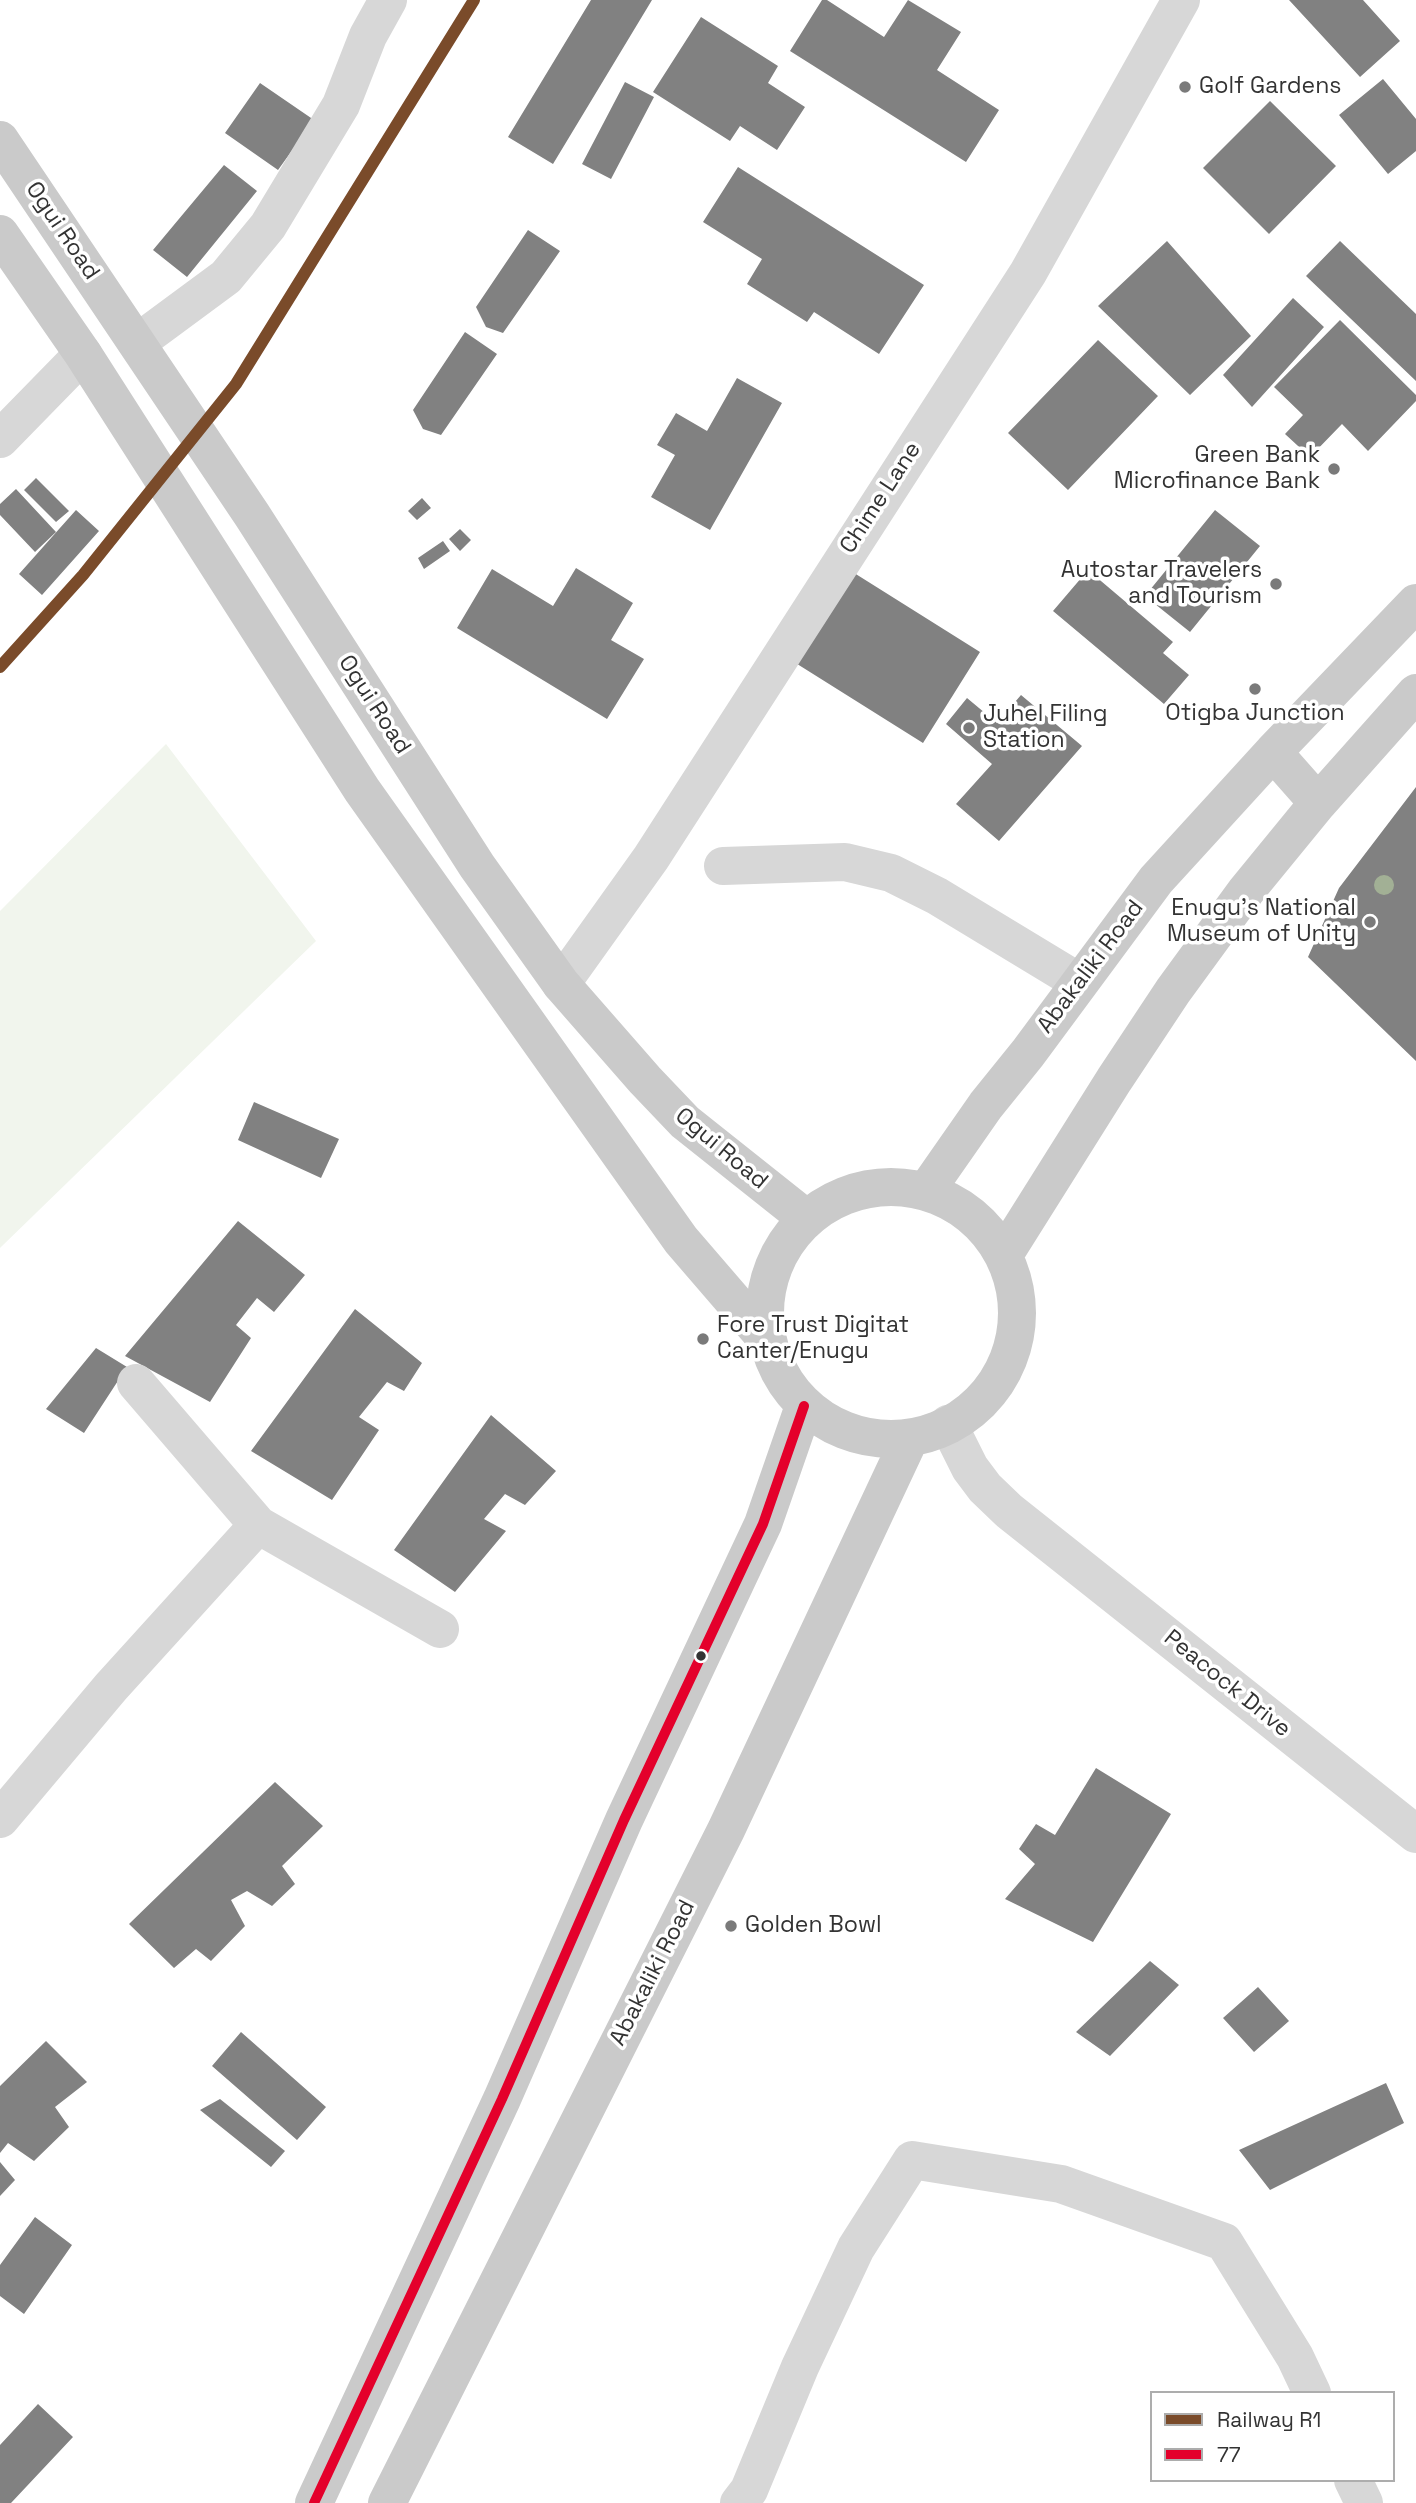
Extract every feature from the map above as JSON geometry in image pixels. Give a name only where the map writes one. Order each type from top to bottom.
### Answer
[{"type":"main road","name":"Ogui Road","points":[[0,140],[253,515],[477,866],[561,984],[685,1122],[807,1219]]},
{"type":"main road","points":[[0,234],[83,354],[370,801],[681,1240],[768,1341]]},
{"type":"main road","points":[[158,469],[200,439]]},
{"type":"main road","name":"Abakaliki Road","points":[[926,1191],[986,1105],[1156,880],[1273,752],[1416,603]]},
{"type":"main road","points":[[1004,1255],[1173,990],[1246,891],[1318,803],[1416,692]]},
{"type":"main road","points":[[1273,752],[1318,803]]},
{"type":"main road","points":[[894,1187],[926,1191],[957,1205],[984,1227],[1004,1255],[1015,1284],[1018,1314],[1014,1345],[1002,1374],[984,1398],[961,1419],[910,1438],[872,1438],[836,1427],[804,1406],[788,1387],[775,1365],[768,1341],[765,1315],[768,1288],[775,1262],[789,1239],[807,1219],[833,1201],[863,1190],[894,1187]]},
{"type":"main road","points":[[314,2503],[502,2099],[624,1819],[764,1524],[804,1406]]},
{"type":"main road","name":"Abakaliki Road","points":[[387,2503],[726,1830],[910,1438]]},
{"type":"street","points":[[138,342],[226,277],[268,226],[341,105],[368,36],[388,0]]},
{"type":"street","name":"Chime Lane","points":[[561,984],[651,858],[1028,273],[1181,0]]},
{"type":"street","points":[[0,439],[83,354]]},
{"type":"street","points":[[723,866],[845,862],[891,873],[937,896],[1079,982]]},
{"type":"street","points":[[136,1383],[258,1525],[440,1629]]},
{"type":"street","name":"Peacock Drive","points":[[948,1424],[970,1468],[985,1488],[1416,1834]]},
{"type":"street","points":[[0,1819],[111,1687],[258,1525]]},
{"type":"street","points":[[739,2503],[749,2490],[800,2367],[856,2248],[912,2160],[1061,2185],[1224,2242],[1295,2357],[1310,2391]]},
{"type":"street","points":[[1354,2482],[1364,2503]]},
{"type":"shaded area","points":[[166,744],[316,941],[0,1248],[0,911]]},
{"type":"building","points":[[591,0],[652,0],[553,164],[508,137]]},
{"type":"building","points":[[822,0],[827,0],[884,37],[908,0],[961,32],[937,70],[999,110],[966,162],[790,51]]},
{"type":"building","points":[[1289,0],[1363,0],[1400,41],[1360,77]]},
{"type":"building","points":[[701,17],[778,66],[768,83],[805,107],[777,150],[740,126],[730,141],[653,92]]},
{"type":"building","points":[[1383,79],[1416,119],[1416,151],[1388,174],[1339,115]]},
{"type":"building","points":[[625,82],[654,97],[611,179],[582,164]]},
{"type":"building","points":[[260,83],[314,120],[278,170],[225,133]]},
{"type":"building","points":[[1270,101],[1336,166],[1269,234],[1203,168]]},
{"type":"building","points":[[224,165],[257,191],[187,277],[153,250]]},
{"type":"building","points":[[738,167],[924,285],[879,354],[814,312],[807,322],[747,284],[762,259],[703,222]]},
{"type":"building","points":[[528,230],[560,251],[503,333],[486,327],[476,307]]},
{"type":"building","points":[[1167,241],[1251,336],[1190,395],[1098,306]]},
{"type":"building","points":[[1340,241],[1416,314],[1416,381],[1306,276]]},
{"type":"building","points":[[1293,298],[1324,327],[1252,407],[1223,375]]},
{"type":"building","points":[[1340,320],[1416,395],[1416,401],[1368,451],[1342,424],[1310,457],[1285,434],[1303,415],[1274,387]]},
{"type":"building","points":[[465,332],[497,354],[441,435],[423,429],[413,410]]},
{"type":"building","points":[[1098,340],[1158,396],[1068,490],[1008,433]]},
{"type":"building","points":[[737,378],[782,403],[710,530],[651,497],[675,455],[657,445],[676,413],[707,431]]},
{"type":"building","points":[[36,478],[69,511],[56,522],[24,490]]},
{"type":"building","points":[[16,489],[56,532],[35,552],[0,515],[0,504]]},
{"type":"building","points":[[422,498],[431,508],[417,520],[408,511]]},
{"type":"building","points":[[76,510],[99,531],[42,595],[19,574]]},
{"type":"building","points":[[1215,510],[1260,546],[1190,632],[1145,596]]},
{"type":"building","points":[[460,529],[471,540],[460,551],[449,539]]},
{"type":"building","points":[[443,541],[450,551],[424,569],[418,558]]},
{"type":"building","points":[[576,568],[633,603],[611,640],[644,659],[607,719],[457,628],[492,569],[553,606]]},
{"type":"building","points":[[1088,570],[1173,642],[1163,653],[1189,675],[1164,704],[1053,611]]},
{"type":"building","points":[[851,571],[980,652],[923,743],[794,662]]},
{"type":"building","points":[[1021,695],[1082,746],[999,841],[956,804],[992,764],[946,724],[967,698],[997,723]]},
{"type":"building","name":"Enugu's National Museum of Unity","points":[[1416,787],[1416,1061],[1308,957],[1339,888]]},
{"type":"building","points":[[254,1102],[339,1139],[321,1178],[238,1140]]},
{"type":"building","points":[[238,1221],[305,1275],[274,1312],[257,1298],[236,1325],[251,1338],[210,1402],[125,1356]]},
{"type":"building","points":[[355,1309],[422,1363],[404,1391],[387,1382],[359,1417],[379,1430],[332,1500],[251,1451]]},
{"type":"building","points":[[96,1348],[127,1367],[84,1433],[46,1409]]},
{"type":"building","points":[[491,1415],[556,1471],[525,1505],[505,1494],[484,1519],[506,1531],[455,1592],[394,1550]]},
{"type":"building","points":[[1096,1768],[1171,1814],[1093,1942],[1005,1899],[1035,1864],[1019,1849],[1036,1824],[1055,1835]]},
{"type":"building","points":[[275,1782],[323,1826],[282,1866],[295,1884],[272,1906],[247,1891],[231,1900],[245,1926],[211,1961],[196,1949],[174,1968],[129,1924]]},
{"type":"building","points":[[1150,1961],[1179,1985],[1110,2056],[1076,2032]]},
{"type":"building","points":[[1258,1987],[1289,2021],[1254,2052],[1223,2018]]},
{"type":"building","points":[[241,2032],[326,2107],[297,2140],[212,2066]]},
{"type":"building","points":[[46,2041],[87,2082],[55,2107],[69,2127],[34,2161],[8,2143],[0,2153],[0,2086]]},
{"type":"building","points":[[1386,2083],[1404,2123],[1270,2190],[1239,2150]]},
{"type":"building","points":[[220,2099],[285,2151],[271,2167],[200,2110]]},
{"type":"building","points":[[0,2162],[15,2180],[0,2196]]},
{"type":"building","points":[[35,2217],[72,2245],[24,2314],[0,2296],[0,2265]]},
{"type":"building","points":[[38,2404],[73,2437],[11,2503],[0,2503],[0,2445]]},
{"type":"rail line","name":"R1","points":[[0,667],[83,575],[236,384],[474,0]]},
{"type":"transit line","name":"77","points":[[314,2503],[502,2099],[624,1820],[763,1524],[804,1406]]},
{"type":"place","name":"Golf Gardens","points":[[1185,87]]},
{"type":"place","name":"Green Bank Microfinance Bank","points":[[1334,469]]},
{"type":"place","name":"Autostar Travelers and Tourism","points":[[1276,584]]},
{"type":"place","name":"Otigba Junction","points":[[1255,689]]},
{"type":"place","name":"Juhel Filing Station","points":[[969,728]]},
{"type":"place","name":"Enugu's National Museum of Unity","points":[[1370,922]]},
{"type":"place","name":"Fore Trust Digitat Canter/Enugu","points":[[703,1339]]},
{"type":"place","name":"Golden Bowl","points":[[731,1926]]}]
